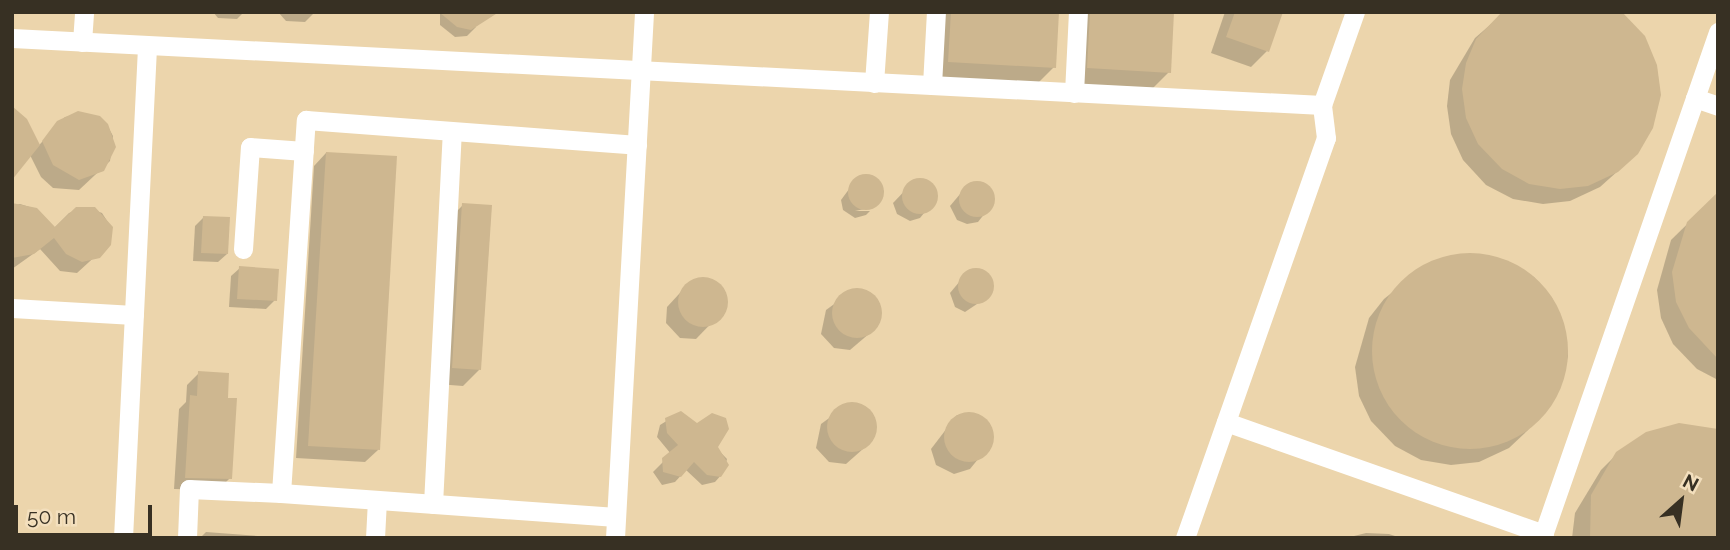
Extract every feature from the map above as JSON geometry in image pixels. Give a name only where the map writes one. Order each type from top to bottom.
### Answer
[{"type":"lane","points":[[82,42],[84,12]]},
{"type":"lane","points":[[616,531],[644,12]]},
{"type":"lane","points":[[874,83],[879,12]]},
{"type":"lane","points":[[932,85],[936,12]]},
{"type":"lane","points":[[1074,93],[1078,12]]},
{"type":"lane","points":[[1185,538],[1325,138],[1322,105],[1356,12]]},
{"type":"lane","points":[[1226,422],[1543,536],[1718,32]]},
{"type":"lane","points":[[12,38],[1322,105]]},
{"type":"lane","points":[[123,538],[147,46]]},
{"type":"lane","points":[[1695,98],[1718,106]]},
{"type":"lane","points":[[281,493],[306,120],[637,145]]},
{"type":"lane","points":[[433,504],[452,131]]},
{"type":"lane","points":[[243,249],[250,147],[304,151]]},
{"type":"lane","points":[[12,308],[134,315]]},
{"type":"lane","points":[[187,538],[189,489],[433,504],[616,531],[632,538]]},
{"type":"lane","points":[[375,538],[377,500]]},
{"type":"shaded area","points":[[12,12],[1718,12],[1718,538],[12,538]]},
{"type":"building","points":[[439,12],[499,12],[471,30],[457,27]]},
{"type":"building","points":[[951,12],[1059,12],[1056,68],[948,62]]},
{"type":"building","points":[[1090,12],[1174,12],[1171,73],[1087,68]]},
{"type":"building","points":[[1235,12],[1283,12],[1269,52],[1226,37]]},
{"type":"building","points":[[1502,12],[1622,12],[1645,36],[1657,65],[1661,95],[1653,128],[1638,154],[1618,172],[1588,186],[1560,189],[1529,184],[1502,169],[1478,144],[1466,118],[1462,89],[1466,63],[1476,39]]},
{"type":"building","points":[[12,106],[27,119],[40,145],[12,180]]},
{"type":"building","points":[[78,111],[100,116],[108,124],[116,147],[104,171],[79,180],[53,165],[42,141],[57,121]]},
{"type":"building","points":[[326,152],[397,156],[380,450],[308,446]]},
{"type":"building","points":[[866,174],[879,179],[884,192],[879,205],[866,210],[853,205],[848,192],[853,179]]},
{"type":"building","points":[[920,178],[933,183],[938,196],[933,209],[920,214],[907,209],[902,196],[907,183]]},
{"type":"building","points":[[977,181],[990,186],[995,199],[990,212],[977,217],[964,212],[959,199],[964,186]]},
{"type":"building","points":[[1718,192],[1718,359],[1689,328],[1676,302],[1672,272],[1687,222]]},
{"type":"building","points":[[12,203],[37,208],[55,227],[76,207],[95,207],[113,227],[111,245],[100,258],[82,262],[66,254],[54,238],[34,254],[12,258]]},
{"type":"building","points":[[462,203],[492,205],[481,370],[452,368]]},
{"type":"building","points":[[203,216],[230,217],[228,254],[201,253]]},
{"type":"building","points":[[1470,253],[1489,254],[1508,260],[1540,281],[1561,313],[1567,332],[1567,370],[1561,389],[1540,421],[1508,442],[1489,448],[1470,449],[1451,448],[1432,442],[1400,421],[1379,389],[1373,370],[1372,351],[1373,332],[1379,313],[1400,281],[1432,260],[1451,254]]},
{"type":"building","points":[[239,266],[279,269],[277,301],[237,299]]},
{"type":"building","points":[[976,268],[989,273],[994,286],[989,299],[976,304],[963,299],[958,286],[963,273]]},
{"type":"building","points":[[693,278],[713,278],[727,292],[727,312],[713,326],[693,326],[679,312],[679,292]]},
{"type":"building","points":[[847,289],[867,289],[881,303],[881,323],[867,337],[847,337],[833,323],[833,303]]},
{"type":"building","points":[[198,371],[229,373],[228,398],[237,398],[232,479],[185,478],[190,395],[197,396]]},
{"type":"building","points":[[842,403],[862,403],[876,417],[876,437],[862,451],[842,451],[828,437],[828,417]]},
{"type":"building","points":[[681,411],[697,423],[712,413],[726,418],[729,429],[718,447],[729,465],[721,477],[707,475],[694,462],[681,477],[663,472],[662,458],[678,445],[667,433],[665,418]]},
{"type":"building","points":[[959,413],[979,413],[993,427],[993,447],[979,461],[959,461],[945,447],[945,427]]},
{"type":"building","points":[[1679,423],[1718,429],[1718,538],[1590,538],[1591,495],[1616,452],[1646,432]]}]
